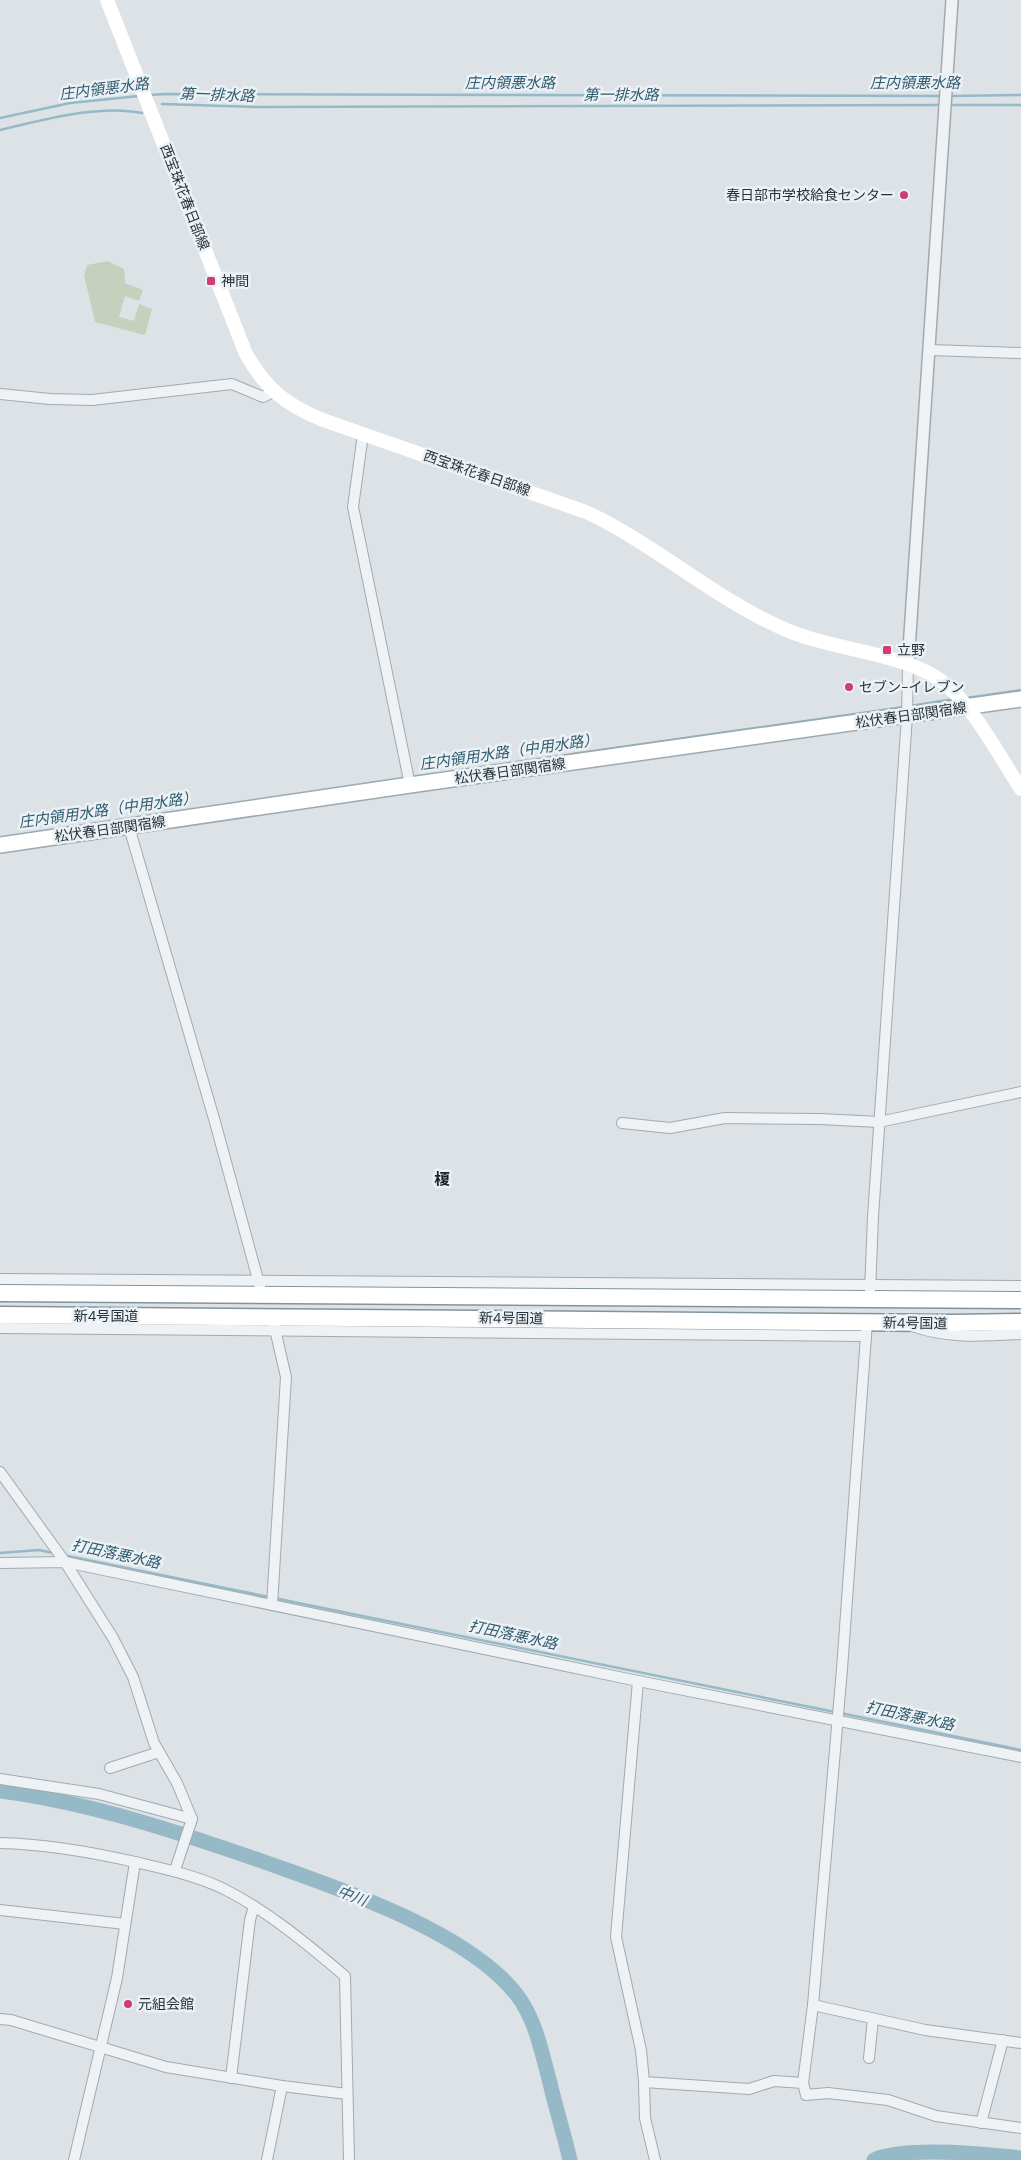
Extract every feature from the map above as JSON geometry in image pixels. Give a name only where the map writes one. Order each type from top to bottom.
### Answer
[{"type":"highway","name":"新4号国道","points":[[0,1293],[260,1288],[870,1293],[1021,1300]]},
{"type":"highway","name":"新4号国道","points":[[0,1315],[274,1324],[866,1329],[902,1322],[1021,1322]]},
{"type":"main road","name":"西宝珠花春日部線","points":[[107,0],[246,354],[257,373],[273,392],[302,412],[586,512],[620,529],[722,594],[783,629],[825,644],[908,665],[937,678],[954,692],[967,708],[1021,789]]},
{"type":"main road","name":"松伏春日部関宿線","points":[[0,845],[1021,699]]},
{"type":"street","points":[[952,0],[908,665],[907,716],[870,1293],[1021,1286]]},
{"type":"street","points":[[930,350],[1021,353]]},
{"type":"street","points":[[0,394],[92,400],[232,384],[263,397],[273,392]]},
{"type":"street","points":[[363,434],[353,507],[410,785]]},
{"type":"street","points":[[0,1279],[260,1288],[215,1122],[129,827]]},
{"type":"street","points":[[622,1123],[670,1128],[725,1118],[880,1122],[1021,1092]]},
{"type":"street","points":[[902,1322],[930,1333],[944,1335],[1021,1334]]},
{"type":"street","points":[[0,1328],[274,1324],[286,1378],[272,1605]]},
{"type":"street","points":[[866,1329],[837,1720],[813,2005],[803,2083],[806,2095],[828,2093],[888,2100],[936,2116],[1021,2128]]},
{"type":"street","points":[[0,1472],[65,1562],[113,1638],[134,1676],[154,1743],[177,1783],[192,1819],[175,1870]]},
{"type":"street","points":[[0,1563],[65,1562],[1021,1757]]},
{"type":"street","points":[[638,1680],[616,1936],[641,2050],[646,2118],[655,2160]]},
{"type":"street","points":[[110,1768],[159,1752]]},
{"type":"street","points":[[0,1779],[99,1794],[192,1819]]},
{"type":"street","points":[[0,1843],[106,1854],[175,1870],[222,1888],[254,1906],[298,1936],[345,1976],[349,2160]]},
{"type":"street","points":[[74,2160],[118,1978],[135,1862]]},
{"type":"street","points":[[231,2078],[250,1920],[254,1906]]},
{"type":"street","points":[[0,1910],[125,1924]]},
{"type":"street","points":[[813,2005],[925,2030],[1021,2043]]},
{"type":"street","points":[[0,2019],[10,2020],[166,2067],[282,2086],[347,2094]]},
{"type":"street","points":[[869,2058],[873,2019]]},
{"type":"street","points":[[981,2123],[1003,2040]]},
{"type":"street","points":[[644,2082],[749,2089],[774,2081],[803,2083]]},
{"type":"street","points":[[267,2160],[282,2086]]},
{"type":"green space","points":[[108,261],[124,269],[125,283],[143,290],[139,301],[125,296],[119,317],[134,321],[139,304],[152,309],[145,335],[95,322],[84,275],[87,265]]},
{"type":"waterway","name":"庄内領悪水路","points":[[150,95],[941,96]]},
{"type":"waterway","name":"庄内領悪水路","points":[[949,96],[1021,95]]},
{"type":"waterway","name":"庄内領悪水路","points":[[0,118],[70,103],[139,96]]},
{"type":"waterway","name":"第一排水路","points":[[162,104],[257,107],[942,105]]},
{"type":"waterway","name":"第一排水路","points":[[948,105],[1021,105]]},
{"type":"waterway","name":"第一排水路","points":[[0,130],[71,114],[108,110],[142,113]]},
{"type":"waterway","name":"庄内領用水路（中用水路）","points":[[966,698],[1021,690]]},
{"type":"waterway","name":"庄内領用水路（中用水路）","points":[[910,706],[954,699]]},
{"type":"waterway","name":"庄内領用水路（中用水路）","points":[[573,754],[904,707]]},
{"type":"waterway","name":"打田落悪水路","points":[[0,1553],[39,1550],[53,1553]]},
{"type":"waterway","name":"打田落悪水路","points":[[63,1555],[269,1597]]},
{"type":"waterway","name":"打田落悪水路","points":[[274,1598],[835,1712]]},
{"type":"waterway","name":"打田落悪水路","points":[[840,1713],[1021,1750]]},
{"type":"waterway","name":"中川","points":[[0,1791],[35,1796],[104,1812],[240,1853],[370,1901],[438,1933],[469,1952],[496,1973],[517,1995],[529,2015],[541,2049],[570,2160]]},
{"type":"waterway","name":"中川","points":[[874,2160],[905,2153],[925,2152],[967,2153],[1021,2158]]},
{"type":"place","name":"春日部市学校給食センター","points":[[904,195]]},
{"type":"place","name":"神間","points":[[211,281]]},
{"type":"place","name":"立野","points":[[887,650]]},
{"type":"place","name":"セブン-イレブン","points":[[849,687]]},
{"type":"place","name":"元組会館","points":[[128,2004]]},
{"type":"district","name":"榎","points":[[442,1179]]}]
